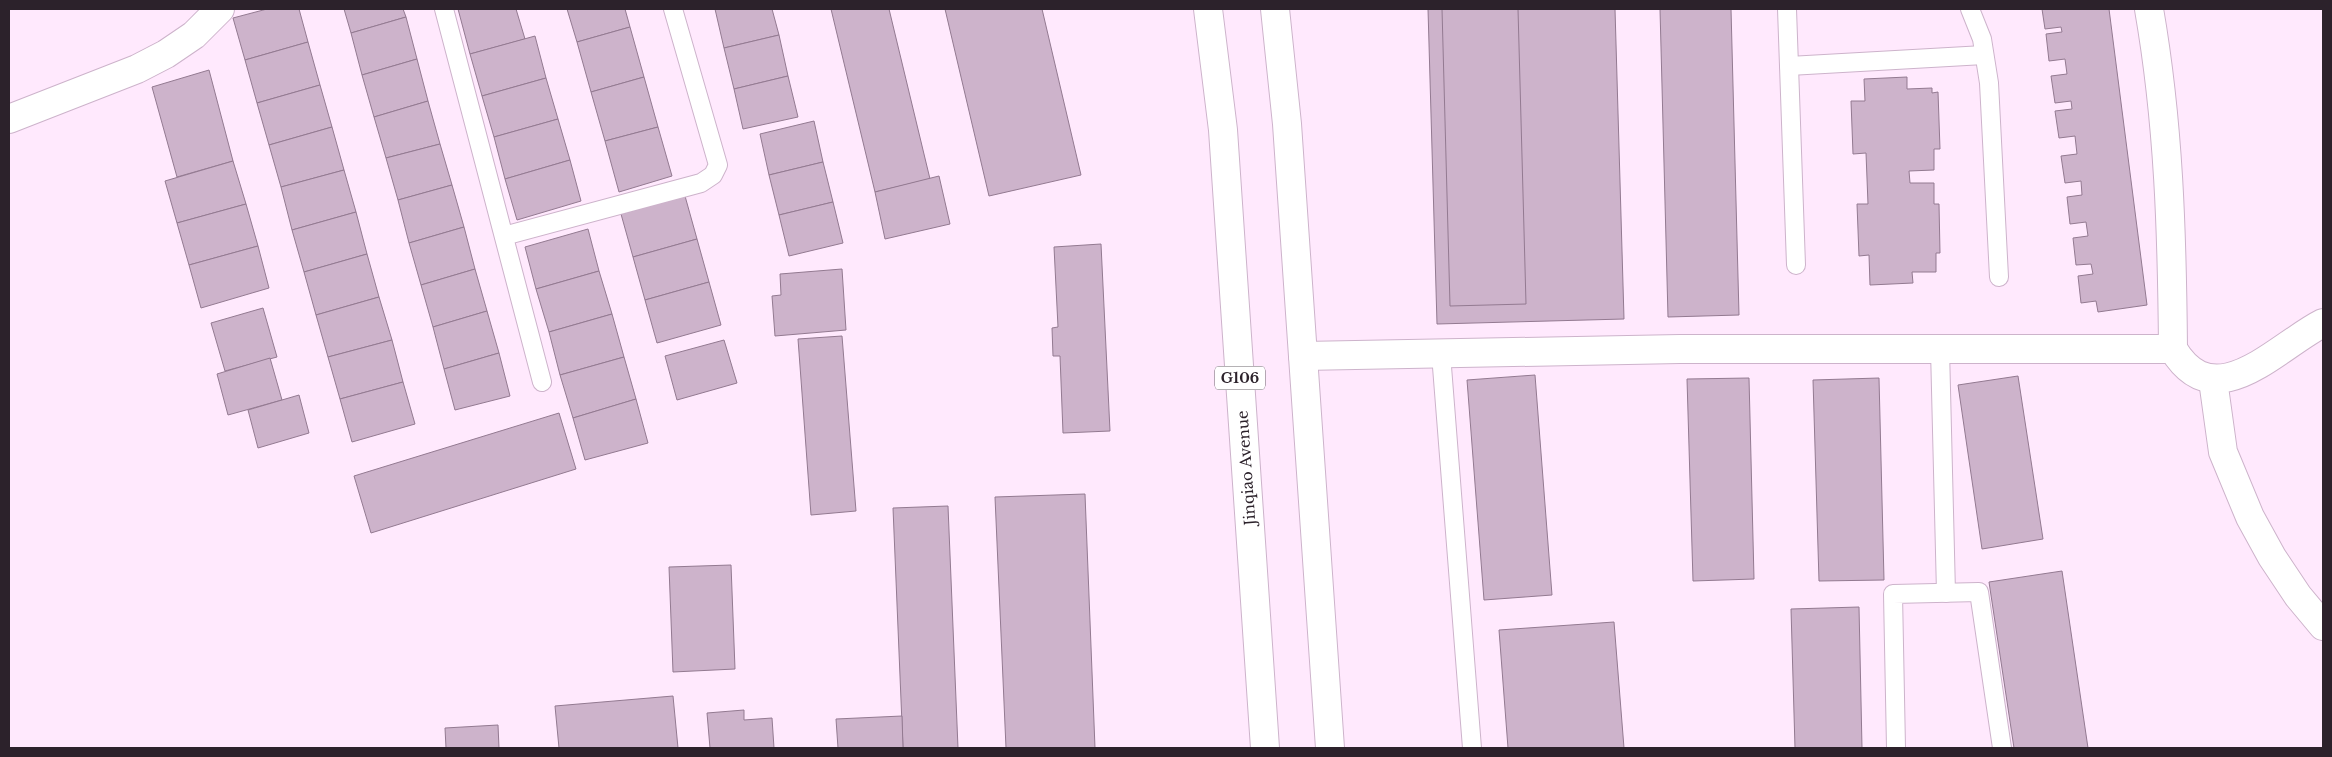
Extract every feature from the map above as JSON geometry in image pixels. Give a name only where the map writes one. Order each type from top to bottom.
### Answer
[{"type":"main road","points":[[9,119],[137,69],[166,54],[194,35],[220,9]]},
{"type":"main road","name":"Jinqiao Avenue","points":[[1208,9],[1223,140],[1265,748]]},
{"type":"main road","points":[[1274,9],[1288,124],[1330,748]]},
{"type":"main road","points":[[2149,9],[2167,136],[2172,224],[2173,349],[2180,362],[2192,372],[2213,380],[2234,376],[2254,367],[2323,323]]},
{"type":"main road","points":[[1303,356],[1680,349],[2173,349]]},
{"type":"main road","points":[[2213,380],[2223,452],[2250,517],[2272,557],[2298,596],[2323,626]]},
{"type":"lane","points":[[444,9],[542,382]]},
{"type":"lane","points":[[504,236],[701,183],[713,175],[718,165],[673,9]]},
{"type":"lane","points":[[1787,9],[1796,265]]},
{"type":"lane","points":[[1970,9],[1982,39],[1989,83],[1998,277]]},
{"type":"lane","points":[[1789,66],[1984,55]]},
{"type":"lane","points":[[1940,349],[1946,593]]},
{"type":"lane","points":[[1441,354],[1472,748]]},
{"type":"lane","points":[[1896,748],[1893,594],[1979,592],[2002,748]]},
{"type":"building","points":[[267,9],[299,9],[308,42],[245,60],[233,18]]},
{"type":"building","points":[[344,9],[403,9],[406,17],[351,33]]},
{"type":"building","points":[[458,9],[516,9],[525,39],[470,54]]},
{"type":"building","points":[[567,9],[625,9],[630,27],[577,42]]},
{"type":"building","points":[[715,9],[772,9],[779,35],[724,48]]},
{"type":"building","points":[[831,9],[889,9],[930,179],[875,192]]},
{"type":"building","points":[[945,9],[1042,9],[1081,175],[989,196]]},
{"type":"building","points":[[1428,9],[1615,9],[1624,319],[1437,324]]},
{"type":"building","points":[[1442,9],[1518,9],[1526,304],[1450,306]]},
{"type":"building","points":[[1660,9],[1731,9],[1739,315],[1668,317]]},
{"type":"building","points":[[2042,9],[2109,9],[2147,305],[2098,312],[2096,301],[2081,303],[2078,276],[2093,274],[2091,264],[2076,265],[2073,238],[2088,236],[2086,222],[2070,224],[2067,197],[2082,195],[2081,181],[2065,183],[2061,156],[2077,154],[2075,136],[2059,138],[2055,111],[2072,109],[2071,101],[2055,103],[2051,76],[2067,74],[2065,59],[2049,61],[2046,34],[2062,32],[2061,27],[2045,29]]},
{"type":"building","points":[[406,17],[417,59],[362,75],[351,33]]},
{"type":"building","points":[[630,27],[644,77],[591,92],[577,42]]},
{"type":"building","points":[[779,35],[788,76],[734,89],[724,48]]},
{"type":"building","points":[[535,36],[546,78],[482,96],[470,54]]},
{"type":"building","points":[[308,42],[320,85],[257,103],[245,60]]},
{"type":"building","points":[[417,59],[428,101],[374,117],[362,75]]},
{"type":"building","points":[[209,70],[233,161],[177,177],[152,87]]},
{"type":"building","points":[[788,76],[798,117],[743,129],[734,89]]},
{"type":"building","points":[[644,77],[658,127],[605,141],[591,92]]},
{"type":"building","points":[[1907,77],[1907,89],[1932,88],[1932,93],[1938,92],[1940,149],[1934,149],[1934,170],[1909,171],[1910,183],[1934,183],[1934,204],[1939,204],[1940,253],[1936,253],[1936,272],[1912,272],[1913,283],[1870,285],[1869,255],[1859,256],[1857,204],[1868,204],[1866,153],[1853,154],[1851,101],[1865,101],[1864,79]]},
{"type":"building","points":[[546,78],[558,119],[494,137],[482,96]]},
{"type":"building","points":[[320,85],[332,127],[269,145],[257,103]]},
{"type":"building","points":[[428,101],[440,144],[386,158],[374,117]]},
{"type":"building","points":[[558,119],[570,160],[505,179],[494,137]]},
{"type":"building","points":[[814,121],[823,162],[769,175],[760,134]]},
{"type":"building","points":[[332,127],[344,170],[281,187],[269,145]]},
{"type":"building","points":[[658,127],[672,176],[619,192],[605,141]]},
{"type":"building","points":[[440,144],[452,185],[398,200],[386,158]]},
{"type":"building","points":[[570,160],[581,201],[517,220],[505,179]]},
{"type":"building","points":[[233,161],[246,204],[177,223],[165,181]]},
{"type":"building","points":[[823,162],[833,202],[779,215],[769,175]]},
{"type":"building","points":[[344,170],[356,212],[292,230],[281,187]]},
{"type":"building","points":[[939,176],[950,224],[885,239],[875,192]]},
{"type":"building","points":[[452,185],[464,227],[409,243],[398,200]]},
{"type":"building","points":[[685,196],[697,239],[633,257],[621,214]]},
{"type":"building","points":[[833,202],[843,243],[789,256],[779,215]]},
{"type":"building","points":[[246,204],[258,246],[189,265],[177,223]]},
{"type":"building","points":[[356,212],[367,254],[304,272],[292,230]]},
{"type":"building","points":[[464,227],[475,269],[421,285],[409,243]]},
{"type":"building","points":[[588,229],[599,271],[536,289],[525,247]]},
{"type":"building","points":[[697,239],[709,282],[645,300],[633,257]]},
{"type":"building","points":[[1101,244],[1110,431],[1063,433],[1060,356],[1053,356],[1052,328],[1058,327],[1054,247]]},
{"type":"building","points":[[258,246],[269,288],[201,308],[189,265]]},
{"type":"building","points":[[367,254],[379,297],[316,315],[304,272]]},
{"type":"building","points":[[475,269],[487,311],[433,327],[421,285]]},
{"type":"building","points":[[842,269],[846,330],[775,336],[772,296],[781,295],[780,274]]},
{"type":"building","points":[[599,271],[612,314],[549,332],[536,289]]},
{"type":"building","points":[[709,282],[721,325],[657,343],[645,300]]},
{"type":"building","points":[[379,297],[392,340],[328,357],[316,315]]},
{"type":"building","points":[[263,308],[277,357],[225,371],[211,323]]},
{"type":"building","points":[[487,311],[499,353],[444,369],[433,327]]},
{"type":"building","points":[[612,314],[624,357],[560,375],[549,332]]},
{"type":"building","points":[[842,336],[856,511],[811,515],[798,339]]},
{"type":"building","points":[[392,340],[403,382],[340,399],[328,357]]},
{"type":"building","points":[[724,340],[737,383],[677,400],[665,356]]},
{"type":"building","points":[[499,353],[510,396],[455,410],[444,369]]},
{"type":"building","points":[[624,357],[636,399],[573,418],[560,375]]},
{"type":"building","points":[[270,358],[282,400],[228,415],[217,374]]},
{"type":"building","points":[[1535,375],[1552,595],[1484,600],[1467,380]]},
{"type":"building","points":[[2018,376],[2043,539],[1982,549],[1958,385]]},
{"type":"building","points":[[1749,378],[1754,579],[1693,581],[1687,379]]},
{"type":"building","points":[[1879,378],[1884,580],[1819,581],[1813,380]]},
{"type":"building","points":[[403,382],[415,424],[352,442],[340,399]]},
{"type":"building","points":[[299,395],[309,433],[258,448],[248,410]]},
{"type":"building","points":[[636,399],[648,443],[585,460],[573,418]]},
{"type":"building","points":[[559,413],[576,469],[371,533],[354,476]]},
{"type":"building","points":[[1085,494],[1095,748],[1006,748],[995,497]]},
{"type":"building","points":[[948,506],[958,748],[903,748],[893,508]]},
{"type":"building","points":[[731,565],[735,669],[673,672],[669,567]]},
{"type":"building","points":[[2062,571],[2088,748],[2014,748],[1989,582]]},
{"type":"building","points":[[1859,607],[1862,748],[1795,748],[1791,609]]},
{"type":"building","points":[[1614,622],[1624,748],[1508,748],[1499,630]]},
{"type":"building","points":[[673,696],[678,748],[559,748],[555,706]]},
{"type":"building","points":[[744,710],[744,720],[772,718],[774,748],[710,748],[707,713]]},
{"type":"building","points":[[902,716],[903,748],[838,748],[836,719]]},
{"type":"building","points":[[498,725],[499,748],[446,748],[445,728]]}]
